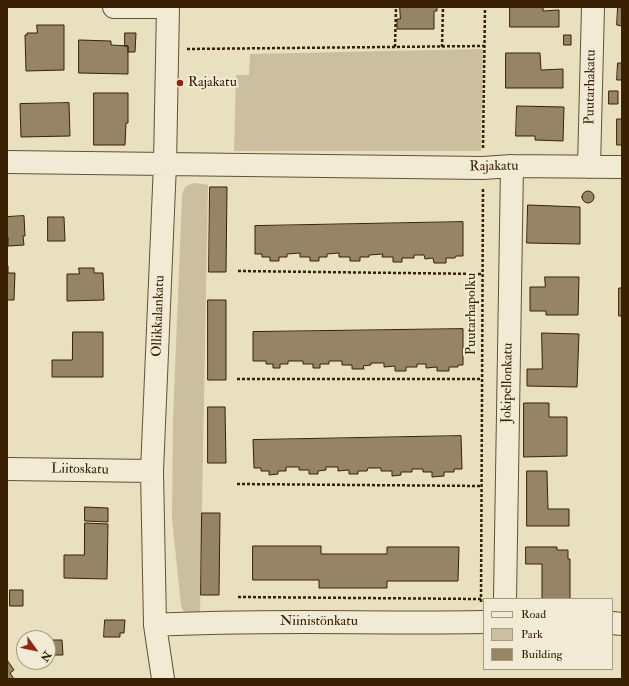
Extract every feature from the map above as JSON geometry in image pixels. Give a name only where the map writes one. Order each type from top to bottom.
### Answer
[{"type":"street","points":[[114,7],[168,7]]},
{"type":"street","name":"Ollikkalankatu","points":[[163,679],[155,626],[152,471],[165,164],[168,7]]},
{"type":"street","name":"Puutarhakatu","points":[[589,166],[593,7]]},
{"type":"street","name":"Rajakatu","points":[[7,162],[483,168],[512,166],[622,167]]},
{"type":"street","name":"Jokipellonkatu","points":[[505,598],[512,166]]},
{"type":"street","name":"Liitoskatu","points":[[7,469],[152,471]]},
{"type":"street","name":"Niinistönkatu","points":[[155,626],[246,622],[482,622]]},
{"type":"path","points":[[395,47],[396,7]]},
{"type":"path","points":[[442,47],[443,7]]},
{"type":"path","name":"Puutarhapolku","points":[[482,622],[483,168],[485,7]]},
{"type":"path","points":[[167,49],[484,46]]},
{"type":"path","points":[[238,271],[483,274]]},
{"type":"path","points":[[237,379],[482,379]]},
{"type":"path","points":[[237,484],[482,486]]},
{"type":"path","points":[[238,596],[481,599]]},
{"type":"green space","points":[[483,49],[481,151],[234,151],[236,75],[249,75],[250,54]]},
{"type":"green space","points":[[195,183],[208,185],[200,615],[186,613],[182,609],[172,518],[173,418],[182,197],[183,191],[186,187]]},
{"type":"building","points":[[400,7],[437,7],[437,11],[434,11],[434,29],[397,29],[397,19],[400,19]]},
{"type":"building","points":[[510,7],[543,7],[543,11],[559,10],[559,27],[510,27]]},
{"type":"building","points":[[618,7],[622,7],[622,26],[617,25]]},
{"type":"building","points":[[37,25],[64,25],[64,70],[26,71],[25,35],[27,35],[27,33],[37,33]]},
{"type":"building","points":[[125,33],[136,33],[135,52],[128,52],[128,46],[125,46]]},
{"type":"building","points":[[564,35],[571,35],[571,45],[564,45]]},
{"type":"building","points":[[79,40],[111,41],[111,45],[128,46],[128,74],[79,73]]},
{"type":"building","points":[[506,53],[540,53],[541,70],[563,69],[563,88],[506,88]]},
{"type":"building","points":[[618,63],[622,63],[622,80],[617,80]]},
{"type":"building","points":[[609,91],[618,91],[618,104],[609,104]]},
{"type":"building","points":[[94,93],[128,93],[128,123],[126,123],[125,145],[94,145]]},
{"type":"building","points":[[69,103],[70,136],[21,137],[20,104]]},
{"type":"building","points":[[517,106],[564,107],[563,141],[535,140],[535,136],[516,136]]},
{"type":"building","points":[[617,119],[622,119],[622,145],[617,145]]},
{"type":"building","points":[[210,187],[227,187],[226,272],[209,272]]},
{"type":"building","points":[[586,191],[590,191],[594,197],[590,203],[586,203],[582,199],[582,195]]},
{"type":"building","points":[[528,205],[580,207],[580,244],[527,243]]},
{"type":"building","points":[[24,216],[24,245],[8,246],[7,217]]},
{"type":"building","points":[[48,217],[64,217],[65,241],[48,241]]},
{"type":"building","points":[[463,222],[463,256],[446,258],[446,263],[434,263],[433,258],[425,259],[424,255],[414,255],[414,258],[402,258],[402,262],[393,262],[393,257],[382,257],[383,254],[360,257],[360,261],[350,261],[350,257],[339,257],[339,253],[327,254],[327,257],[319,257],[319,261],[310,261],[310,257],[300,257],[300,253],[287,254],[287,257],[279,257],[279,261],[270,261],[270,257],[262,257],[262,254],[255,254],[255,226]]},
{"type":"building","points":[[7,266],[8,273],[15,273],[14,300],[7,300]]},
{"type":"building","points":[[79,268],[94,268],[94,273],[103,273],[104,300],[67,301],[67,274],[79,274]]},
{"type":"building","points":[[545,277],[579,277],[578,315],[546,315],[546,311],[530,311],[530,287],[545,287]]},
{"type":"building","points":[[619,288],[622,288],[622,316],[619,316]]},
{"type":"building","points":[[208,300],[226,300],[226,380],[208,380]]},
{"type":"building","points":[[463,329],[463,365],[458,365],[458,367],[449,367],[449,371],[437,371],[437,367],[426,368],[426,364],[417,364],[417,367],[406,367],[406,371],[395,371],[395,366],[384,367],[384,363],[371,363],[371,365],[363,366],[364,369],[352,369],[352,365],[342,365],[342,361],[329,361],[329,364],[320,364],[320,368],[313,368],[313,364],[303,364],[303,361],[288,361],[288,364],[280,364],[280,368],[273,368],[273,364],[266,364],[266,361],[253,361],[253,332]]},
{"type":"building","points":[[73,332],[103,332],[103,377],[52,377],[52,360],[72,360]]},
{"type":"building","points":[[542,333],[579,334],[577,387],[527,386],[527,369],[542,369]]},
{"type":"building","points":[[524,403],[549,403],[549,417],[567,417],[567,456],[524,457]]},
{"type":"building","points":[[208,407],[225,407],[226,463],[208,463]]},
{"type":"building","points":[[461,436],[462,469],[454,469],[454,472],[444,472],[444,476],[432,477],[432,472],[423,472],[423,469],[412,469],[412,472],[401,472],[401,475],[392,476],[392,471],[381,471],[381,468],[368,468],[367,471],[358,471],[358,474],[349,474],[349,470],[338,471],[338,467],[326,467],[326,470],[318,471],[318,474],[309,474],[309,470],[299,470],[299,467],[286,467],[286,471],[278,471],[278,474],[269,475],[269,471],[261,471],[261,468],[254,468],[253,440]]},
{"type":"building","points":[[527,471],[547,471],[548,509],[569,509],[569,526],[527,526]]},
{"type":"building","points":[[85,507],[108,508],[108,522],[85,521]]},
{"type":"building","points":[[202,513],[220,513],[219,595],[201,595]]},
{"type":"building","points":[[85,523],[108,524],[107,579],[64,578],[64,555],[84,555]]},
{"type":"building","points":[[253,546],[321,546],[321,554],[387,554],[387,547],[459,547],[458,581],[387,581],[387,588],[319,588],[319,580],[253,580]]},
{"type":"building","points":[[526,547],[557,547],[557,550],[568,550],[568,559],[570,559],[570,598],[542,598],[542,564],[526,564]]},
{"type":"building","points":[[10,590],[23,590],[23,606],[10,606]]},
{"type":"building","points":[[105,620],[125,620],[124,633],[120,633],[120,637],[104,637]]},
{"type":"building","points":[[56,640],[62,640],[63,655],[56,655]]},
{"type":"building","points":[[7,660],[14,670],[10,673],[14,679],[7,679]]},
{"type":"place","name":"Rajakatu","points":[[180,83]]}]
